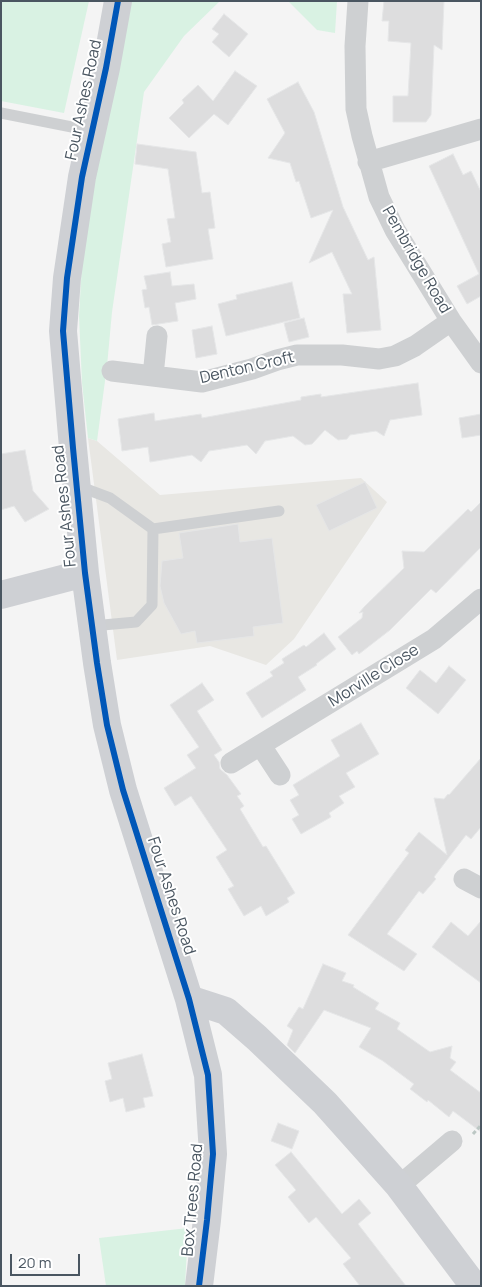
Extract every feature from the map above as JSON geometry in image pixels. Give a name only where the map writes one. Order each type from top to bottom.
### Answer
[{"type":"street","name":"Four Ashes Road","points":[[118,1],[106,68],[82,177],[67,278],[63,331],[85,573],[107,725],[123,790],[189,999]]},
{"type":"street","name":"Pembridge Road","points":[[358,1],[354,46],[356,109],[368,162],[379,197],[395,230],[451,321],[481,363]]},
{"type":"street","points":[[368,162],[481,129]]},
{"type":"street","name":"Denton Croft","points":[[112,371],[202,382],[297,355],[342,355],[379,359],[395,356],[415,346],[451,321]]},
{"type":"street","points":[[153,376],[157,336]]},
{"type":"street","points":[[1,595],[85,573]]},
{"type":"street","name":"Morville Close","points":[[231,763],[434,639],[481,599]]},
{"type":"street","points":[[261,746],[280,775]]},
{"type":"street","points":[[189,999],[226,1012],[257,1038],[325,1103],[399,1186],[474,1286]]},
{"type":"street","name":"Box Trees Road","points":[[189,999],[208,1075],[213,1154],[199,1286]]},
{"type":"street","points":[[399,1186],[452,1141]]},
{"type":"lane","points":[[1,113],[92,131]]},
{"type":"lane","points":[[76,485],[110,498],[153,529],[279,511]]},
{"type":"lane","points":[[92,626],[136,622],[152,605],[153,529]]},
{"type":"shaded area","points":[[88,438],[97,441],[160,495],[361,478],[387,502],[294,639],[266,665],[210,646],[117,660]]},
{"type":"green space","points":[[1,1],[89,1],[64,113],[1,101]]},
{"type":"green space","points":[[131,1],[220,1],[184,36],[144,92],[112,312],[97,441],[88,438],[82,383],[79,316],[82,264],[94,185]]},
{"type":"green space","points":[[288,1],[337,1],[335,33],[317,30]]},
{"type":"green space","points":[[188,1228],[185,1286],[106,1286],[99,1238]]},
{"type":"building","points":[[384,1],[444,1],[442,50],[434,45],[431,115],[426,122],[393,122],[393,96],[408,96],[411,43],[388,41],[389,21],[382,21]]},
{"type":"building","points":[[224,14],[248,34],[229,57],[212,42],[219,34],[212,29]]},
{"type":"building","points":[[235,71],[257,86],[228,125],[214,114],[189,138],[169,118],[184,103],[182,100],[198,85],[213,101]]},
{"type":"building","points":[[298,82],[314,112],[343,207],[368,260],[374,257],[381,330],[347,333],[343,294],[352,294],[332,252],[309,263],[333,210],[311,218],[299,181],[296,182],[290,163],[268,158],[285,133],[267,99]]},
{"type":"building","points":[[137,144],[196,152],[202,193],[210,192],[215,228],[208,229],[213,259],[166,267],[162,244],[171,242],[167,219],[175,218],[168,169],[135,164]]},
{"type":"building","points":[[453,154],[463,175],[471,171],[481,192],[481,296],[467,304],[457,286],[479,274],[429,166]]},
{"type":"building","points":[[170,272],[172,286],[194,284],[196,299],[175,303],[178,321],[152,325],[149,307],[145,308],[142,290],[147,289],[144,276]]},
{"type":"building","points":[[292,282],[300,318],[226,336],[218,304],[237,299],[236,295]]},
{"type":"building","points":[[304,318],[309,337],[289,342],[284,323]]},
{"type":"building","points":[[212,326],[217,354],[196,358],[192,330]]},
{"type":"building","points":[[418,383],[422,415],[390,420],[384,436],[376,431],[350,435],[347,439],[338,440],[325,430],[312,444],[305,445],[293,436],[265,441],[256,454],[247,445],[209,451],[201,462],[192,455],[150,462],[148,447],[122,451],[118,419],[154,413],[155,421],[201,414],[202,418],[301,400],[301,397],[321,394],[321,397]]},
{"type":"building","points":[[481,414],[481,435],[462,438],[459,418]]},
{"type":"building","points":[[25,450],[33,491],[49,509],[25,522],[14,506],[1,510],[1,454]]},
{"type":"building","points":[[365,482],[377,508],[329,531],[316,505]]},
{"type":"building","points":[[481,502],[481,547],[436,593],[431,589],[390,630],[359,654],[357,651],[352,655],[338,637],[362,618],[363,612],[359,613],[364,607],[404,568],[402,551],[424,552],[468,509],[471,512]]},
{"type":"building","points":[[238,524],[240,542],[272,538],[283,623],[253,627],[254,636],[197,643],[195,631],[181,634],[164,603],[160,586],[162,561],[183,558],[179,533]]},
{"type":"building","points":[[324,633],[336,649],[317,665],[298,677],[306,690],[262,718],[246,693],[273,676],[270,672],[284,663],[282,659],[304,645],[306,647]]},
{"type":"building","points":[[449,666],[466,680],[438,714],[406,688],[420,670],[436,683]]},
{"type":"building","points":[[202,683],[214,700],[197,711],[222,750],[214,755],[219,762],[220,769],[227,775],[241,794],[237,796],[244,806],[240,809],[263,847],[266,846],[295,893],[287,898],[289,902],[266,916],[261,906],[244,916],[228,889],[234,886],[216,857],[227,850],[191,796],[175,806],[164,788],[196,768],[187,755],[199,747],[170,705]]},
{"type":"building","points":[[361,723],[379,754],[346,773],[355,787],[339,796],[344,803],[329,813],[331,817],[301,834],[292,819],[299,815],[290,800],[299,795],[293,785],[340,756],[331,740]]},
{"type":"building","points":[[481,758],[481,827],[471,839],[466,835],[434,877],[436,879],[423,894],[419,891],[387,934],[417,954],[404,971],[348,935],[409,853],[405,850],[419,832],[447,855],[434,798],[444,799],[449,795]]},
{"type":"building","points":[[481,921],[481,983],[432,947],[451,922],[468,936]]},
{"type":"building","points":[[323,964],[346,973],[342,981],[354,985],[353,987],[379,1003],[375,1009],[400,1023],[397,1029],[430,1052],[452,1046],[450,1058],[456,1062],[450,1070],[481,1093],[481,1132],[453,1111],[449,1117],[428,1100],[427,1102],[410,1089],[414,1084],[383,1061],[359,1047],[371,1028],[324,1010],[295,1053],[287,1045],[293,1030],[287,1026],[299,1007],[303,1009]]},
{"type":"building","points":[[142,1054],[153,1096],[143,1098],[145,1107],[126,1112],[123,1098],[110,1102],[105,1081],[112,1079],[108,1063]]},
{"type":"building","points":[[278,1123],[299,1131],[292,1149],[271,1141]]},
{"type":"building","points":[[291,1152],[342,1214],[359,1199],[371,1213],[358,1224],[406,1286],[360,1286],[343,1264],[351,1258],[316,1217],[309,1223],[288,1197],[296,1190],[275,1165]]},
{"type":"cycle path","points":[[118,1],[106,68],[82,177],[67,278],[63,331],[85,573],[107,725],[123,790],[189,999],[208,1075],[213,1154],[199,1286]]}]
